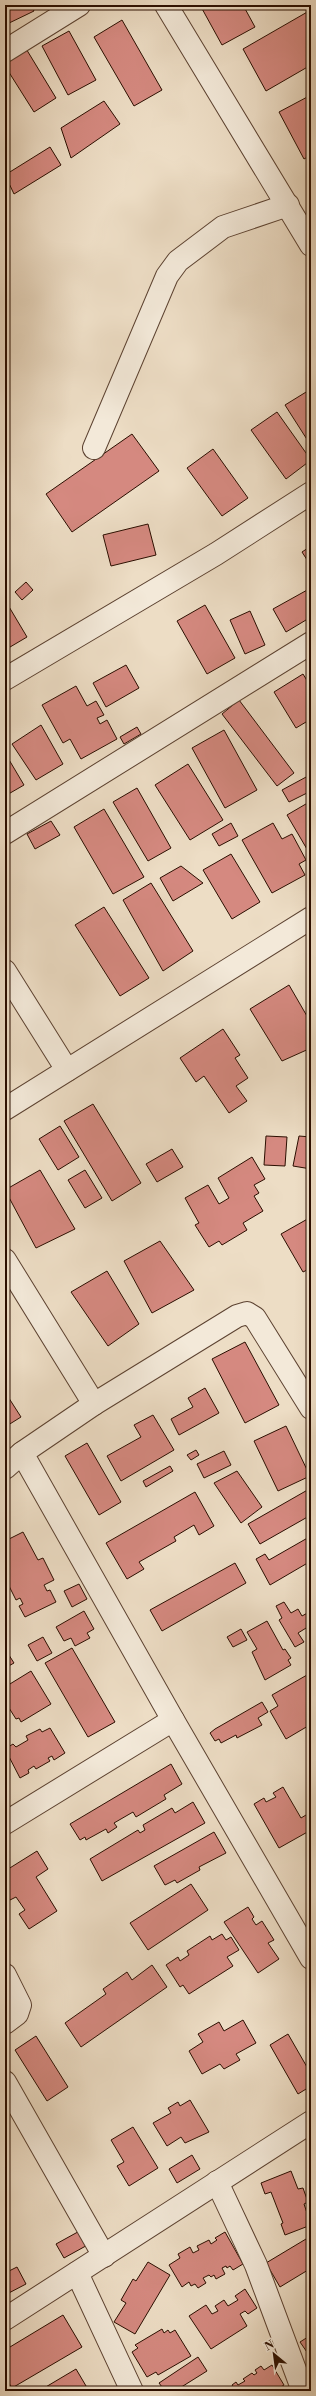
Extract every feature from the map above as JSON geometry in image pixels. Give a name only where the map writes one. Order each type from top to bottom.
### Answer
[{"type":"street","points":[[5,51],[79,5]]},
{"type":"street","points":[[166,5],[311,245]]},
{"type":"street","points":[[94,448],[168,276],[178,261],[223,227],[288,205]]},
{"type":"street","points":[[5,678],[216,554],[311,493]]},
{"type":"street","points":[[5,833],[311,643]]},
{"type":"street","points":[[5,1109],[311,918]]},
{"type":"street","points":[[5,971],[67,1070]]},
{"type":"street","points":[[5,1260],[94,1404]]},
{"type":"street","points":[[5,1468],[22,1453],[94,1404],[237,1316],[247,1314],[255,1318],[311,1408]]},
{"type":"street","points":[[22,1453],[173,1720],[311,1958]]},
{"type":"street","points":[[5,1823],[173,1720]]},
{"type":"street","points":[[5,1975],[17,1994],[20,2005],[17,2014],[5,2024]]},
{"type":"street","points":[[5,2082],[104,2256]]},
{"type":"street","points":[[5,2319],[311,2122]]},
{"type":"street","points":[[217,2182],[256,2265],[304,2391]]},
{"type":"street","points":[[77,2273],[132,2391]]},
{"type":"building","points":[[5,5],[31,5],[34,11],[5,25]]},
{"type":"building","points":[[200,5],[243,5],[255,27],[222,45]]},
{"type":"building","points":[[309,11],[311,65],[266,91],[243,49]]},
{"type":"building","points":[[122,20],[162,90],[134,106],[94,37]]},
{"type":"building","points":[[69,31],[96,80],[68,95],[42,46]]},
{"type":"building","points":[[25,47],[56,98],[34,112],[5,66],[5,59]]},
{"type":"building","points":[[311,95],[311,155],[304,159],[279,112]]},
{"type":"building","points":[[104,101],[120,124],[71,158],[61,128]]},
{"type":"building","points":[[50,147],[61,165],[14,194],[5,175]]},
{"type":"building","points":[[311,389],[311,440],[308,441],[285,405]]},
{"type":"building","points":[[277,412],[311,460],[286,479],[251,430]]},
{"type":"building","points":[[132,434],[159,471],[72,532],[46,494]]},
{"type":"building","points":[[213,449],[248,498],[222,516],[187,468]]},
{"type":"building","points":[[148,524],[156,555],[111,566],[103,535]]},
{"type":"building","points":[[311,546],[311,566],[302,552]]},
{"type":"building","points":[[26,582],[33,590],[22,600],[15,592]]},
{"type":"building","points":[[309,589],[311,617],[286,632],[273,609]]},
{"type":"building","points":[[5,600],[27,637],[5,650]]},
{"type":"building","points":[[205,605],[235,658],[207,674],[177,621]]},
{"type":"building","points":[[250,611],[265,645],[245,654],[230,620]]},
{"type":"building","points":[[126,665],[139,688],[106,707],[93,683]]},
{"type":"building","points":[[303,674],[311,687],[311,719],[296,728],[274,692]]},
{"type":"building","points":[[76,686],[87,706],[96,701],[104,715],[97,718],[100,724],[107,720],[117,739],[81,759],[70,739],[63,743],[42,705]]},
{"type":"building","points":[[239,700],[294,773],[277,786],[222,714]]},
{"type":"building","points":[[41,725],[63,764],[36,780],[12,744]]},
{"type":"building","points":[[137,727],[141,734],[124,744],[120,737]]},
{"type":"building","points":[[224,730],[257,790],[225,808],[192,748]]},
{"type":"building","points":[[5,753],[24,785],[5,796]]},
{"type":"building","points":[[188,764],[223,820],[190,840],[155,785]]},
{"type":"building","points":[[308,776],[311,781],[311,791],[289,802],[282,790]]},
{"type":"building","points":[[137,788],[171,848],[148,861],[113,802]]},
{"type":"building","points":[[311,801],[311,856],[287,815]]},
{"type":"building","points":[[104,809],[144,877],[113,894],[74,827]]},
{"type":"building","points":[[51,821],[60,835],[35,849],[27,834]]},
{"type":"building","points":[[231,823],[238,836],[219,846],[212,834]]},
{"type":"building","points":[[273,823],[282,839],[292,834],[306,860],[299,864],[305,875],[272,893],[242,840]]},
{"type":"building","points":[[231,854],[260,902],[232,919],[203,870]]},
{"type":"building","points":[[181,866],[203,883],[173,901],[160,878]]},
{"type":"building","points":[[151,883],[193,951],[163,971],[123,900]]},
{"type":"building","points":[[104,907],[149,978],[120,996],[75,925]]},
{"type":"building","points":[[289,985],[311,1023],[311,1048],[282,1061],[250,1009]]},
{"type":"building","points":[[223,1029],[240,1055],[235,1058],[248,1078],[236,1086],[247,1101],[229,1113],[204,1076],[196,1082],[180,1058]]},
{"type":"building","points":[[93,1104],[141,1183],[112,1201],[64,1121]]},
{"type":"building","points":[[60,1126],[79,1157],[58,1170],[39,1139]]},
{"type":"building","points":[[266,1136],[287,1137],[285,1166],[264,1165]]},
{"type":"building","points":[[299,1136],[311,1137],[311,1169],[293,1166]]},
{"type":"building","points":[[172,1149],[183,1167],[157,1182],[146,1164]]},
{"type":"building","points":[[252,1157],[265,1179],[254,1185],[259,1193],[254,1196],[263,1211],[243,1223],[247,1230],[222,1245],[219,1241],[209,1247],[195,1225],[199,1223],[185,1198],[208,1185],[219,1204],[229,1198],[218,1178]]},
{"type":"building","points":[[40,1170],[75,1229],[36,1248],[5,1190]]},
{"type":"building","points":[[85,1170],[102,1198],[85,1208],[68,1180]]},
{"type":"building","points":[[311,1217],[311,1268],[303,1272],[281,1234]]},
{"type":"building","points":[[160,1241],[194,1290],[152,1313],[124,1261]]},
{"type":"building","points":[[107,1271],[139,1324],[108,1346],[71,1292]]},
{"type":"building","points":[[245,1342],[279,1405],[245,1423],[212,1359]]},
{"type":"building","points":[[205,1388],[219,1413],[179,1435],[171,1419],[193,1407],[188,1398]]},
{"type":"building","points":[[5,1392],[21,1417],[5,1427]]},
{"type":"building","points":[[153,1415],[174,1450],[121,1481],[107,1456],[141,1437],[134,1425]]},
{"type":"building","points":[[286,1426],[310,1476],[278,1491],[254,1441]]},
{"type":"building","points":[[87,1443],[121,1502],[99,1515],[65,1456]]},
{"type":"building","points":[[196,1450],[199,1455],[191,1460],[187,1455]]},
{"type":"building","points":[[224,1451],[231,1465],[204,1478],[197,1464]]},
{"type":"building","points":[[170,1466],[173,1471],[146,1487],[143,1481]]},
{"type":"building","points":[[237,1471],[262,1507],[241,1523],[214,1483]]},
{"type":"building","points":[[311,1488],[311,1515],[260,1544],[248,1524]]},
{"type":"building","points":[[195,1492],[214,1526],[199,1535],[194,1525],[174,1537],[176,1541],[139,1562],[144,1569],[127,1579],[106,1543]]},
{"type":"building","points":[[23,1532],[38,1560],[43,1558],[54,1580],[44,1585],[47,1591],[50,1590],[56,1602],[25,1617],[19,1606],[23,1604],[20,1598],[16,1600],[5,1578],[7,1576],[5,1571],[5,1541]]},
{"type":"building","points":[[311,1536],[311,1561],[270,1585],[256,1559],[265,1554],[269,1560]]},
{"type":"building","points":[[235,1563],[246,1583],[162,1631],[150,1610]]},
{"type":"building","points":[[79,1584],[87,1599],[72,1607],[64,1591]]},
{"type":"building","points":[[284,1602],[291,1613],[298,1609],[302,1616],[311,1611],[311,1625],[298,1633],[304,1642],[295,1647],[279,1620],[282,1618],[276,1606]]},
{"type":"building","points":[[84,1611],[94,1629],[87,1633],[90,1638],[75,1646],[71,1638],[64,1641],[56,1627]]},
{"type":"building","points":[[267,1621],[283,1650],[285,1649],[291,1658],[288,1660],[291,1665],[265,1680],[252,1652],[257,1649],[247,1632]]},
{"type":"building","points":[[241,1629],[247,1640],[233,1647],[227,1637]]},
{"type":"building","points":[[43,1637],[52,1653],[37,1661],[28,1645]]},
{"type":"building","points":[[72,1648],[115,1722],[88,1737],[45,1663]]},
{"type":"building","points":[[7,1652],[14,1663],[5,1668],[5,1653]]},
{"type":"building","points":[[31,1671],[51,1704],[21,1722],[19,1718],[16,1719],[9,1708],[5,1711],[5,1687]]},
{"type":"building","points":[[307,1675],[311,1682],[311,1730],[308,1726],[286,1739],[270,1711],[278,1706],[272,1695]]},
{"type":"building","points":[[262,1702],[268,1712],[258,1718],[262,1725],[237,1738],[236,1735],[221,1743],[219,1739],[215,1741],[210,1733]]},
{"type":"building","points":[[50,1728],[65,1753],[54,1760],[52,1756],[48,1758],[50,1761],[36,1769],[34,1766],[28,1770],[29,1773],[20,1778],[5,1749],[13,1744],[16,1747],[28,1740],[26,1736],[40,1729],[42,1732]]},
{"type":"building","points":[[171,1764],[182,1784],[164,1795],[166,1799],[136,1817],[133,1812],[114,1823],[117,1827],[108,1833],[106,1829],[86,1840],[85,1837],[80,1840],[70,1824]]},
{"type":"building","points":[[283,1787],[301,1818],[311,1812],[311,1830],[279,1848],[254,1804],[264,1798],[266,1802],[276,1797],[273,1793]]},
{"type":"building","points":[[193,1802],[205,1823],[102,1881],[90,1859],[138,1830],[140,1833],[145,1830],[143,1825],[172,1808],[175,1813]]},
{"type":"building","points":[[214,1832],[226,1853],[199,1867],[200,1870],[177,1883],[175,1880],[165,1885],[154,1866]]},
{"type":"building","points":[[37,1851],[48,1869],[36,1877],[57,1911],[29,1929],[19,1914],[25,1910],[16,1897],[10,1900],[5,1892],[5,1871]]},
{"type":"building","points":[[191,1884],[208,1910],[148,1950],[130,1923]]},
{"type":"building","points":[[248,1907],[254,1917],[252,1919],[256,1925],[262,1921],[274,1940],[268,1943],[279,1959],[258,1973],[224,1922]]},
{"type":"building","points":[[222,1934],[226,1940],[231,1937],[239,1950],[227,1957],[233,1966],[189,1994],[183,1985],[180,1987],[166,1965],[178,1957],[180,1961],[189,1955],[187,1951],[210,1936],[212,1940]]},
{"type":"building","points":[[152,1965],[167,1987],[81,2047],[65,2023],[106,1994],[103,1989],[127,1972],[132,1980]]},
{"type":"building","points":[[243,2020],[256,2043],[236,2054],[240,2060],[224,2069],[220,2064],[202,2074],[189,2051],[203,2042],[198,2034],[219,2022],[224,2031]]},
{"type":"building","points":[[288,2034],[311,2074],[311,2086],[298,2094],[270,2045]]},
{"type":"building","points":[[36,2036],[68,2087],[47,2101],[15,2050]]},
{"type":"building","points":[[190,2100],[209,2132],[185,2143],[181,2137],[167,2146],[153,2123],[171,2113],[168,2108],[178,2102],[180,2106]]},
{"type":"building","points":[[133,2127],[158,2168],[129,2186],[117,2166],[124,2162],[111,2140]]},
{"type":"building","points":[[192,2155],[200,2169],[177,2183],[169,2169]]},
{"type":"building","points":[[291,2171],[298,2189],[303,2188],[308,2202],[304,2204],[311,2225],[285,2235],[281,2224],[283,2223],[271,2192],[265,2194],[261,2183]]},
{"type":"building","points":[[85,2228],[93,2242],[64,2258],[56,2244]]},
{"type":"building","points":[[225,2232],[243,2264],[233,2270],[230,2266],[227,2268],[226,2266],[222,2268],[225,2274],[216,2279],[214,2275],[211,2277],[209,2275],[203,2278],[206,2283],[198,2288],[195,2284],[191,2286],[189,2282],[182,2287],[169,2265],[180,2258],[178,2254],[190,2247],[193,2253],[199,2250],[197,2246],[209,2240],[211,2244],[217,2240],[215,2238]]},
{"type":"building","points":[[311,2236],[311,2275],[308,2270],[280,2287],[266,2263]]},
{"type":"building","points":[[148,2262],[170,2275],[135,2334],[114,2322],[126,2303],[121,2300],[133,2279],[136,2281]]},
{"type":"building","points":[[17,2267],[26,2284],[5,2295],[5,2273]]},
{"type":"building","points":[[245,2289],[257,2308],[248,2314],[245,2311],[240,2314],[247,2326],[211,2349],[189,2316],[206,2305],[212,2314],[218,2311],[215,2306],[224,2300],[228,2306],[238,2300],[235,2296]]},
{"type":"building","points":[[63,2315],[82,2347],[12,2388],[5,2377],[5,2350]]},
{"type":"building","points":[[162,2329],[164,2333],[168,2330],[170,2333],[175,2330],[191,2356],[158,2375],[156,2372],[147,2377],[132,2352],[138,2348],[135,2345]]},
{"type":"building","points":[[311,2335],[311,2358],[300,2342]]},
{"type":"building","points":[[198,2357],[207,2371],[175,2391],[165,2391],[159,2383]]},
{"type":"building","points":[[272,2365],[284,2385],[274,2391],[223,2391],[229,2387],[231,2390],[234,2388],[232,2385],[236,2382],[238,2385],[245,2381],[243,2379],[252,2373],[254,2375],[257,2373],[255,2370],[261,2366],[264,2370]]},
{"type":"building","points":[[76,2369],[89,2391],[39,2391]]}]
